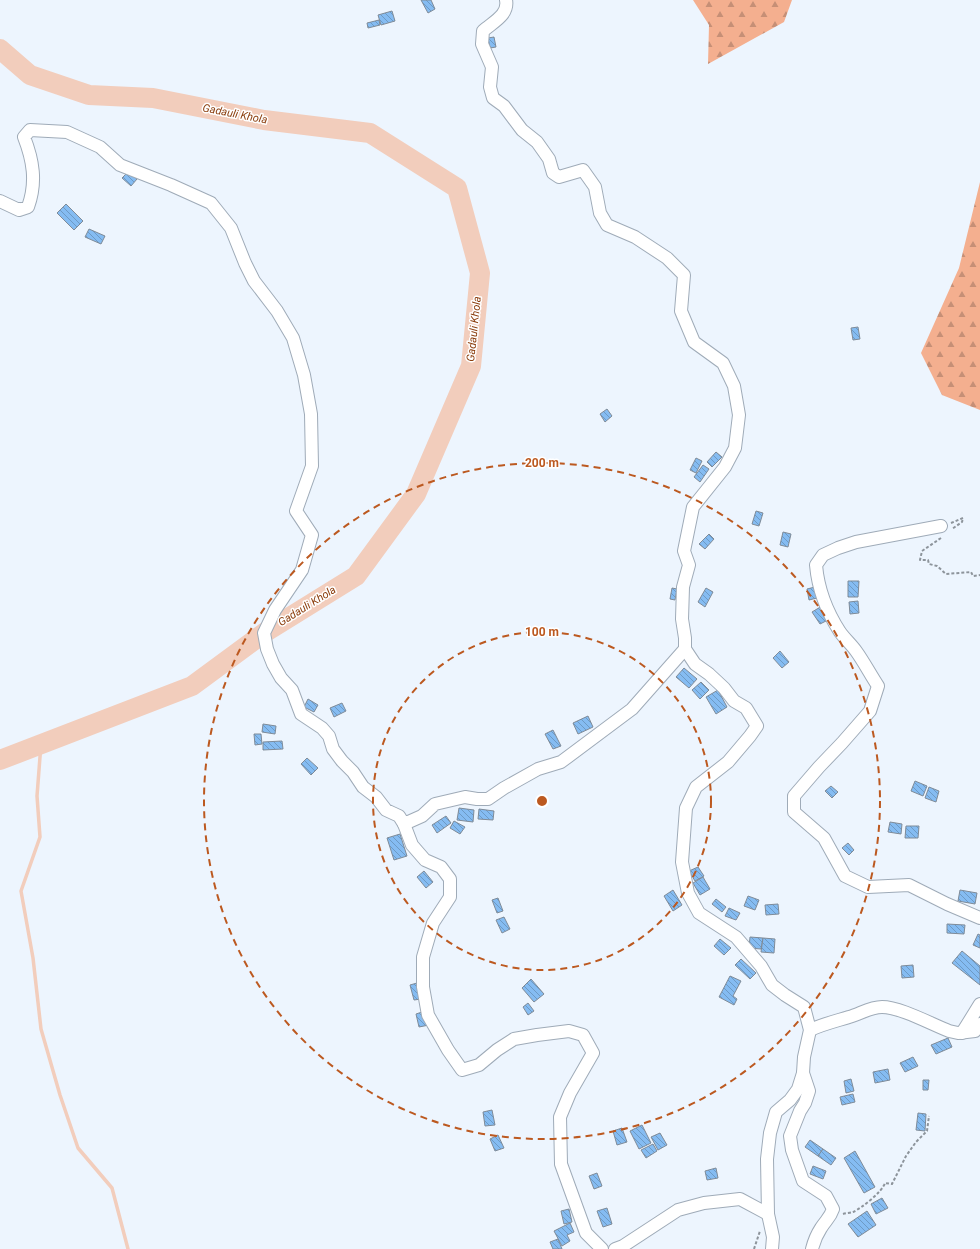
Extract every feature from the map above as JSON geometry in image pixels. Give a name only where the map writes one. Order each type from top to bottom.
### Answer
[{"type":"street","points":[[506,0],[507,6],[502,15],[483,31],[482,44],[492,67],[490,88],[492,98],[504,106],[522,130],[537,142],[549,159],[553,173],[559,177],[583,170],[595,187],[600,213],[606,225],[635,237],[667,258],[684,275],[681,311],[694,342],[723,364],[734,386],[739,415],[735,448],[725,467],[693,508],[684,551],[689,565],[683,587],[682,618],[685,649],[695,664],[709,674],[724,688],[734,701],[746,708],[757,726],[728,762],[696,787],[686,808],[682,862],[688,893],[699,913],[736,937],[762,966],[772,985],[804,1007],[810,1030],[804,1057],[803,1073],[798,1089],[790,1100],[776,1112],[770,1133],[767,1159],[768,1214],[773,1237],[772,1249]]},
{"type":"street","points":[[0,201],[19,210],[28,207],[31,198],[33,166],[30,152],[24,137],[30,130],[67,132],[100,147],[120,165],[211,203],[231,228],[254,281],[277,311],[293,338],[304,375],[311,414],[312,466],[296,510],[312,535],[302,570],[275,610],[264,633],[267,649],[281,678],[292,690],[302,714],[322,728],[329,736],[332,749],[353,772],[363,788],[376,798],[386,810],[399,816],[404,824],[412,845],[425,860],[440,867],[450,878],[450,897],[433,923],[423,957],[423,987],[428,1015],[448,1050],[462,1070],[479,1065],[497,1050],[514,1039],[537,1034],[569,1031],[584,1035],[593,1053],[570,1093],[560,1117],[561,1164],[586,1233],[602,1249]]},
{"type":"street","points":[[945,531],[856,542],[823,555],[816,565],[818,579],[834,622],[857,652],[878,686],[870,711],[794,796],[794,812],[824,838],[845,876],[868,887],[909,885],[947,904],[980,918]]},
{"type":"street","points":[[404,824],[422,816],[435,804],[465,797],[488,799],[504,788],[538,769],[561,762],[632,709],[685,649]]},
{"type":"street","points":[[962,1033],[980,1004]]},
{"type":"street","points":[[810,1030],[873,1008],[882,1007],[895,1009],[949,1031],[962,1033],[975,1031],[980,1024]]},
{"type":"street","points":[[803,1073],[809,1091],[806,1103],[800,1111],[790,1136],[792,1150],[803,1181],[826,1196],[833,1209],[830,1217],[815,1239],[812,1249]]},
{"type":"street","points":[[615,1249],[623,1246],[678,1210],[704,1203],[740,1199],[768,1214]]},
{"type":"path","points":[[945,531],[962,522],[963,518],[945,531],[935,543],[922,551],[920,560],[928,560],[929,564],[937,566],[946,574],[971,572],[973,576],[980,575]]},
{"type":"path","points":[[830,1217],[853,1212],[884,1188],[885,1183],[892,1184],[906,1156],[916,1142],[927,1132],[928,1116]]},
{"type":"green space","points":[[693,0],[792,0],[784,22],[708,64],[709,25]]},
{"type":"green space","points":[[980,182],[980,410],[942,395],[921,353],[959,268]]},
{"type":"building","points":[[421,0],[431,0],[435,9],[428,13]]},
{"type":"building","points":[[392,11],[395,21],[381,25],[378,15]]},
{"type":"building","points":[[379,20],[380,25],[368,28],[367,23]]},
{"type":"building","points":[[494,37],[496,47],[490,48],[488,38]]},
{"type":"building","points":[[128,172],[137,179],[131,186],[122,178]]},
{"type":"building","points":[[66,204],[83,221],[74,230],[57,213]]},
{"type":"building","points":[[89,229],[105,236],[101,244],[85,237]]},
{"type":"building","points":[[858,327],[860,339],[853,340],[851,328]]},
{"type":"building","points":[[607,409],[612,416],[605,422],[600,414]]},
{"type":"building","points":[[716,452],[722,457],[712,467],[707,462]]},
{"type":"building","points":[[696,458],[702,461],[696,473],[690,470]]},
{"type":"building","points":[[703,465],[709,469],[700,482],[694,477]]},
{"type":"building","points":[[756,511],[763,513],[759,526],[752,524]]},
{"type":"building","points":[[783,532],[791,534],[788,547],[780,545]]},
{"type":"building","points":[[709,534],[714,539],[705,549],[699,544]]},
{"type":"building","points":[[848,581],[859,581],[858,597],[848,597]]},
{"type":"building","points":[[815,587],[817,598],[809,600],[807,589]]},
{"type":"building","points":[[672,588],[677,589],[675,600],[670,599]]},
{"type":"building","points":[[706,588],[713,592],[705,607],[698,602]]},
{"type":"building","points":[[858,601],[859,613],[850,614],[849,602]]},
{"type":"building","points":[[822,606],[830,619],[820,624],[812,612]]},
{"type":"building","points":[[780,651],[789,662],[782,668],[773,658]]},
{"type":"building","points":[[684,668],[697,679],[689,688],[676,677]]},
{"type":"building","points":[[701,682],[709,690],[700,699],[692,690]]},
{"type":"building","points":[[718,690],[727,707],[716,714],[706,697]]},
{"type":"building","points":[[308,699],[318,705],[314,712],[304,707]]},
{"type":"building","points":[[342,703],[346,711],[334,717],[330,708]]},
{"type":"building","points":[[588,716],[593,727],[578,734],[573,723]]},
{"type":"building","points":[[263,724],[276,726],[275,734],[262,732]]},
{"type":"building","points":[[553,730],[561,746],[553,749],[545,734]]},
{"type":"building","points":[[254,734],[261,734],[262,744],[255,745]]},
{"type":"building","points":[[282,741],[283,749],[263,750],[263,742]]},
{"type":"building","points":[[307,758],[318,768],[311,775],[301,764]]},
{"type":"building","points":[[915,781],[927,786],[923,796],[911,791]]},
{"type":"building","points":[[831,786],[838,792],[832,798],[825,791]]},
{"type":"building","points":[[929,787],[939,791],[936,802],[925,798]]},
{"type":"building","points":[[459,808],[474,810],[473,822],[457,820]]},
{"type":"building","points":[[479,809],[494,811],[493,820],[478,819]]},
{"type":"building","points":[[446,816],[451,823],[437,833],[432,825]]},
{"type":"building","points":[[454,821],[465,827],[460,834],[450,828]]},
{"type":"building","points":[[890,822],[902,824],[901,834],[888,832]]},
{"type":"building","points":[[906,826],[919,826],[918,838],[905,838]]},
{"type":"building","points":[[400,834],[407,856],[394,860],[387,838]]},
{"type":"building","points":[[848,843],[854,850],[849,855],[842,848]]},
{"type":"building","points":[[698,867],[704,876],[695,881],[689,871]]},
{"type":"building","points":[[424,871],[433,882],[426,888],[417,877]]},
{"type":"building","points":[[703,877],[710,889],[700,895],[693,883]]},
{"type":"building","points":[[673,890],[682,905],[673,911],[664,896]]},
{"type":"building","points":[[960,890],[977,893],[975,904],[958,901]]},
{"type":"building","points":[[748,896],[759,900],[755,910],[744,906]]},
{"type":"building","points":[[498,898],[503,911],[497,913],[492,900]]},
{"type":"building","points":[[716,899],[726,907],[722,912],[712,904]]},
{"type":"building","points":[[778,904],[779,914],[766,915],[765,905]]},
{"type":"building","points":[[729,908],[740,913],[736,920],[725,916]]},
{"type":"building","points":[[504,917],[510,929],[502,933],[496,920]]},
{"type":"building","points":[[947,924],[965,925],[964,934],[947,933]]},
{"type":"building","points":[[978,934],[980,935],[980,948],[973,945]]},
{"type":"building","points":[[750,937],[763,938],[761,949],[749,948]]},
{"type":"building","points":[[763,938],[775,939],[774,953],[761,952]]},
{"type":"building","points":[[720,939],[731,948],[724,955],[714,946]]},
{"type":"building","points":[[962,951],[980,966],[980,985],[952,963]]},
{"type":"building","points":[[741,959],[756,973],[750,979],[735,965]]},
{"type":"building","points":[[913,965],[914,977],[902,978],[901,966]]},
{"type":"building","points":[[730,976],[741,981],[733,996],[737,999],[734,1005],[719,997]]},
{"type":"building","points":[[531,979],[544,994],[534,1002],[522,988]]},
{"type":"building","points":[[417,983],[421,999],[414,1000],[410,985]]},
{"type":"building","points":[[528,1003],[534,1011],[528,1015],[523,1007]]},
{"type":"building","points":[[425,1011],[429,1025],[419,1027],[416,1014]]},
{"type":"building","points":[[948,1038],[952,1047],[936,1054],[931,1045]]},
{"type":"building","points":[[913,1057],[918,1066],[905,1072],[900,1063]]},
{"type":"building","points":[[888,1069],[890,1080],[875,1083],[873,1072]]},
{"type":"building","points":[[851,1079],[854,1091],[846,1093],[844,1081]]},
{"type":"building","points":[[923,1080],[929,1080],[928,1090],[923,1090]]},
{"type":"building","points":[[853,1094],[855,1102],[842,1105],[840,1097]]},
{"type":"building","points":[[492,1110],[495,1125],[485,1126],[483,1112]]},
{"type":"building","points":[[918,1113],[926,1114],[925,1131],[916,1130]]},
{"type":"building","points":[[642,1125],[651,1143],[639,1149],[630,1131]]},
{"type":"building","points":[[622,1128],[627,1142],[617,1145],[613,1131]]},
{"type":"building","points":[[660,1133],[667,1145],[658,1150],[651,1137]]},
{"type":"building","points":[[498,1135],[504,1148],[495,1151],[490,1139]]},
{"type":"building","points":[[810,1140],[823,1149],[818,1156],[805,1147]]},
{"type":"building","points":[[653,1144],[657,1151],[646,1158],[641,1150]]},
{"type":"building","points":[[823,1149],[836,1158],[831,1165],[818,1156]]},
{"type":"building","points":[[855,1151],[875,1187],[864,1193],[844,1158]]},
{"type":"building","points":[[813,1166],[826,1171],[823,1179],[810,1174]]},
{"type":"building","points":[[716,1168],[718,1178],[707,1180],[705,1171]]},
{"type":"building","points":[[597,1173],[602,1186],[594,1189],[589,1176]]},
{"type":"building","points":[[882,1198],[888,1208],[876,1214],[871,1204]]},
{"type":"building","points":[[607,1208],[612,1224],[603,1227],[597,1211]]},
{"type":"building","points":[[569,1209],[572,1222],[564,1224],[561,1211]]},
{"type":"building","points":[[867,1211],[876,1225],[858,1237],[848,1224]]},
{"type":"building","points":[[570,1223],[574,1232],[567,1235],[570,1241],[562,1246],[554,1231]]},
{"type":"building","points":[[558,1239],[562,1249],[553,1249],[550,1242]]},
{"type":"waterway","name":"Gadauli Khola","points":[[0,49],[30,75],[89,95],[153,98],[264,120],[370,133],[457,188],[480,273],[471,366],[416,494],[356,576],[264,633],[192,686],[0,760]]},
{"type":"waterway","points":[[41,744],[37,796],[40,837],[21,891],[33,958],[41,1029],[60,1095],[78,1148],[112,1188],[128,1249]]}]
